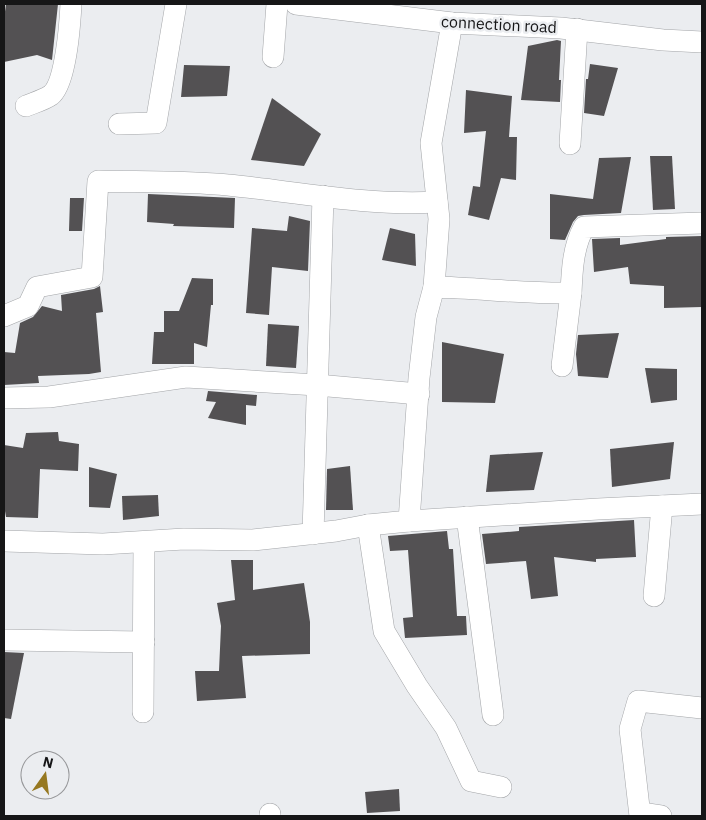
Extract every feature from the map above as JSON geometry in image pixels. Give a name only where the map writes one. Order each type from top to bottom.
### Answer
[{"type":"street","points":[[26,106],[52,94],[60,80],[70,31],[71,4]]},
{"type":"street","points":[[119,124],[156,123],[176,4]]},
{"type":"street","points":[[274,57],[277,4]]},
{"type":"street","name":"connection road","points":[[296,4],[325,6],[452,24],[577,29],[662,40],[702,42]]},
{"type":"street","points":[[409,521],[419,378],[426,317],[434,286],[439,219],[431,143],[452,24]]},
{"type":"street","points":[[570,144],[577,29]]},
{"type":"street","points":[[4,316],[28,306],[37,287],[92,277],[98,181],[225,185],[408,204],[438,202]]},
{"type":"street","points":[[313,534],[323,196]]},
{"type":"street","points":[[562,366],[572,270],[578,237],[584,227],[702,223]]},
{"type":"street","points":[[434,286],[474,287],[537,294],[571,293]]},
{"type":"street","points":[[4,398],[49,397],[186,378],[318,385],[419,394]]},
{"type":"street","points":[[4,541],[84,544],[184,539],[253,540],[313,534],[368,524],[702,504]]},
{"type":"street","points":[[654,596],[662,506]]},
{"type":"street","points":[[467,517],[493,715]]},
{"type":"street","points":[[368,524],[384,631],[416,686],[446,728],[471,781],[501,787]]},
{"type":"street","points":[[143,712],[144,542]]},
{"type":"street","points":[[4,640],[144,642]]},
{"type":"street","points":[[647,815],[630,729],[638,701],[702,708]]},
{"type":"building","points":[[6,4],[58,4],[52,60],[37,55],[4,62]]},
{"type":"building","points":[[557,40],[561,41],[560,102],[521,100],[528,46]]},
{"type":"building","points":[[590,64],[618,68],[604,116],[584,113],[586,79],[588,79]]},
{"type":"building","points":[[184,65],[230,66],[227,96],[181,97]]},
{"type":"building","points":[[466,90],[512,96],[509,137],[517,137],[516,180],[501,178],[489,220],[468,215],[473,186],[480,187],[486,131],[464,133]]},
{"type":"building","points":[[272,98],[321,134],[304,166],[251,160]]},
{"type":"building","points":[[650,156],[672,156],[675,209],[653,210]]},
{"type":"building","points":[[631,157],[621,213],[578,216],[573,222],[565,240],[550,239],[550,194],[593,199],[599,158]]},
{"type":"building","points":[[148,194],[235,198],[234,228],[173,226],[174,224],[147,222]]},
{"type":"building","points":[[70,198],[84,198],[82,231],[69,231]]},
{"type":"building","points":[[289,216],[310,221],[308,271],[272,267],[269,315],[246,313],[252,228],[287,231]]},
{"type":"building","points":[[390,228],[415,234],[416,266],[382,260]]},
{"type":"building","points":[[702,236],[702,307],[664,308],[664,286],[630,284],[628,267],[594,272],[592,239],[620,238],[620,245],[666,239],[666,237]]},
{"type":"building","points":[[192,278],[213,279],[213,305],[211,305],[207,347],[194,343],[194,364],[152,364],[154,332],[164,332],[164,311],[179,311]]},
{"type":"building","points":[[100,286],[103,312],[96,313],[101,372],[38,376],[39,383],[4,385],[4,352],[15,353],[20,323],[33,317],[42,306],[62,311],[61,295],[94,289]]},
{"type":"building","points":[[268,324],[299,326],[296,368],[266,366]]},
{"type":"building","points":[[619,333],[608,378],[578,376],[576,354],[578,335]]},
{"type":"building","points":[[442,342],[504,354],[495,403],[442,402]]},
{"type":"building","points":[[645,368],[677,369],[677,400],[651,403]]},
{"type":"building","points":[[208,391],[257,395],[256,406],[246,405],[246,425],[208,418],[216,402],[206,401]]},
{"type":"building","points":[[58,432],[59,441],[79,444],[78,471],[40,469],[38,518],[6,517],[4,505],[4,445],[23,448],[26,433]]},
{"type":"building","points":[[674,442],[670,479],[612,487],[610,449]]},
{"type":"building","points":[[543,452],[534,490],[486,492],[490,455]]},
{"type":"building","points":[[350,466],[353,510],[326,510],[327,469]]},
{"type":"building","points":[[89,467],[117,474],[110,508],[89,507]]},
{"type":"building","points":[[158,495],[159,516],[123,520],[122,496]]},
{"type":"building","points":[[634,520],[636,557],[596,559],[596,562],[554,557],[558,596],[531,599],[526,561],[486,564],[482,534],[519,531],[519,527]]},
{"type":"building","points":[[447,531],[449,549],[453,549],[457,616],[466,616],[467,635],[405,638],[403,618],[413,617],[408,550],[390,551],[388,536]]},
{"type":"building","points":[[231,560],[253,560],[253,590],[304,583],[310,622],[310,654],[242,656],[246,698],[197,701],[195,671],[219,671],[221,626],[217,603],[235,600]]},
{"type":"building","points":[[4,652],[24,653],[11,719],[4,718]]},
{"type":"building","points":[[399,789],[400,811],[367,813],[365,792]]}]
